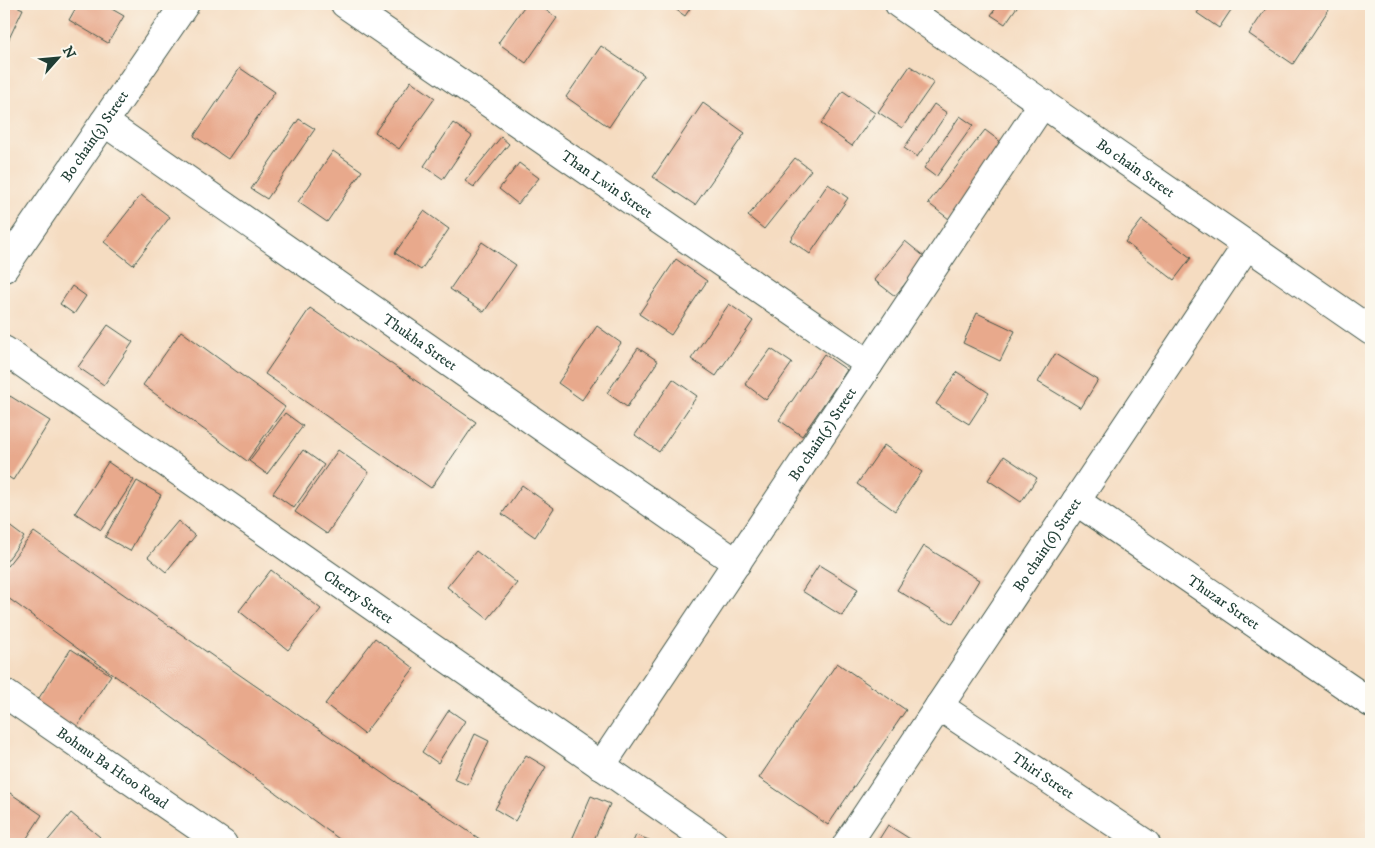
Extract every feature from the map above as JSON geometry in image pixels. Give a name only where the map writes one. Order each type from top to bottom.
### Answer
[{"type":"street","name":"Bo chain(3) Street","points":[[4,268],[185,4]]},
{"type":"street","name":"Than Lwin Street","points":[[345,4],[870,364]]},
{"type":"street","name":"Bo chain Street","points":[[899,4],[1371,331]]},
{"type":"street","name":"Bo chain(5) Street","points":[[601,766],[1043,103]]},
{"type":"street","name":"Thukha Street","points":[[104,122],[737,563]]},
{"type":"street","name":"Bo chain(6) Street","points":[[846,844],[1247,245]]},
{"type":"street","name":"Cherry Street","points":[[4,350],[714,844]]},
{"type":"street","name":"Thuzar Street","points":[[1076,501],[1371,703]]},
{"type":"street","name":"Bohmu Ba Htoo Road","points":[[4,693],[223,844]]},
{"type":"street","name":"Thiri Street","points":[[939,706],[1146,844]]},
{"type":"building","points":[[4,4],[12,4],[23,9],[6,45],[4,44]]},
{"type":"building","points":[[78,4],[103,4],[124,16],[108,43],[69,20]]},
{"type":"building","points":[[526,4],[537,4],[557,18],[526,63],[498,43]]},
{"type":"building","points":[[668,4],[693,4],[685,16]]},
{"type":"building","points":[[999,4],[1019,4],[1005,24],[991,15]]},
{"type":"building","points":[[1204,4],[1235,4],[1219,28],[1197,13]]},
{"type":"building","points":[[1269,4],[1321,4],[1329,9],[1293,64],[1249,34]]},
{"type":"building","points":[[601,46],[644,75],[609,127],[566,97]]},
{"type":"building","points":[[910,66],[934,82],[902,128],[878,112]]},
{"type":"building","points":[[240,68],[275,92],[228,159],[194,136]]},
{"type":"building","points":[[411,81],[435,98],[399,149],[375,132]]},
{"type":"building","points":[[843,91],[875,113],[852,146],[821,124]]},
{"type":"building","points":[[703,103],[745,133],[695,205],[653,177]]},
{"type":"building","points":[[934,104],[947,113],[917,157],[904,148]]},
{"type":"building","points":[[960,116],[973,125],[936,177],[924,168]]},
{"type":"building","points":[[299,119],[315,129],[267,199],[251,189]]},
{"type":"building","points":[[453,123],[472,136],[443,179],[424,166]]},
{"type":"building","points":[[985,130],[1006,146],[949,219],[928,203]]},
{"type":"building","points":[[501,137],[509,144],[474,187],[465,181]]},
{"type":"building","points":[[333,151],[362,171],[327,222],[298,202]]},
{"type":"building","points":[[795,158],[811,170],[764,229],[748,216]]},
{"type":"building","points":[[519,163],[539,178],[518,204],[499,189]]},
{"type":"building","points":[[828,184],[848,198],[810,254],[790,240]]},
{"type":"building","points":[[141,195],[170,217],[133,265],[104,242]]},
{"type":"building","points":[[424,211],[449,229],[421,270],[395,253]]},
{"type":"building","points":[[1142,220],[1191,258],[1174,280],[1125,242]]},
{"type":"building","points":[[905,241],[926,258],[895,296],[874,280]]},
{"type":"building","points":[[482,242],[516,265],[484,312],[450,289]]},
{"type":"building","points":[[676,259],[707,281],[671,335],[639,314]]},
{"type":"building","points":[[72,286],[86,296],[74,314],[60,304]]},
{"type":"building","points":[[729,304],[753,321],[716,376],[691,359]]},
{"type":"building","points":[[310,308],[476,422],[431,488],[265,374]]},
{"type":"building","points":[[977,313],[1015,331],[1000,361],[963,343]]},
{"type":"building","points":[[108,325],[133,342],[104,385],[78,367]]},
{"type":"building","points":[[597,326],[621,343],[582,400],[558,383]]},
{"type":"building","points":[[181,331],[285,407],[247,461],[143,385]]},
{"type":"building","points":[[638,348],[658,361],[627,407],[607,393]]},
{"type":"building","points":[[771,349],[792,363],[766,400],[745,384]]},
{"type":"building","points":[[824,354],[847,370],[802,436],[779,420]]},
{"type":"building","points":[[1055,354],[1098,380],[1081,408],[1038,382]]},
{"type":"building","points":[[957,372],[989,393],[969,424],[936,404]]},
{"type":"building","points":[[673,379],[697,396],[659,452],[635,435]]},
{"type":"building","points":[[10,396],[50,421],[13,480],[4,474],[4,406]]},
{"type":"building","points":[[285,413],[303,426],[267,474],[249,461]]},
{"type":"building","points":[[884,445],[922,472],[895,511],[857,484]]},
{"type":"building","points":[[303,450],[324,465],[294,508],[273,493]]},
{"type":"building","points":[[338,450],[369,472],[327,534],[295,512]]},
{"type":"building","points":[[1004,456],[1037,478],[1021,502],[988,480]]},
{"type":"building","points":[[108,462],[134,480],[101,530],[75,513]]},
{"type":"building","points":[[137,481],[161,495],[130,551],[105,537]]},
{"type":"building","points":[[522,485],[554,508],[535,537],[502,514]]},
{"type":"building","points":[[178,521],[195,536],[166,572],[148,557]]},
{"type":"building","points":[[4,522],[24,537],[4,565]]},
{"type":"building","points":[[34,532],[487,844],[346,844],[4,595],[4,570]]},
{"type":"building","points":[[924,546],[979,580],[953,624],[897,590]]},
{"type":"building","points":[[476,551],[517,583],[488,619],[447,587]]},
{"type":"building","points":[[819,565],[858,589],[842,616],[802,591]]},
{"type":"building","points":[[271,570],[321,609],[288,650],[239,611]]},
{"type":"building","points":[[375,638],[414,668],[364,734],[325,704]]},
{"type":"building","points":[[71,649],[111,675],[71,736],[31,710]]},
{"type":"building","points":[[837,663],[906,710],[828,825],[759,778]]},
{"type":"building","points":[[449,710],[465,721],[438,763],[422,752]]},
{"type":"building","points":[[475,734],[489,741],[468,785],[454,779]]},
{"type":"building","points":[[526,755],[546,767],[515,821],[495,809]]},
{"type":"building","points":[[7,791],[42,815],[23,844],[4,844],[4,795]]},
{"type":"building","points":[[591,796],[610,804],[592,844],[570,844]]},
{"type":"building","points":[[71,813],[100,837],[94,844],[45,844]]},
{"type":"building","points":[[888,825],[918,844],[876,844]]},
{"type":"building","points":[[636,835],[659,844],[632,844]]}]
